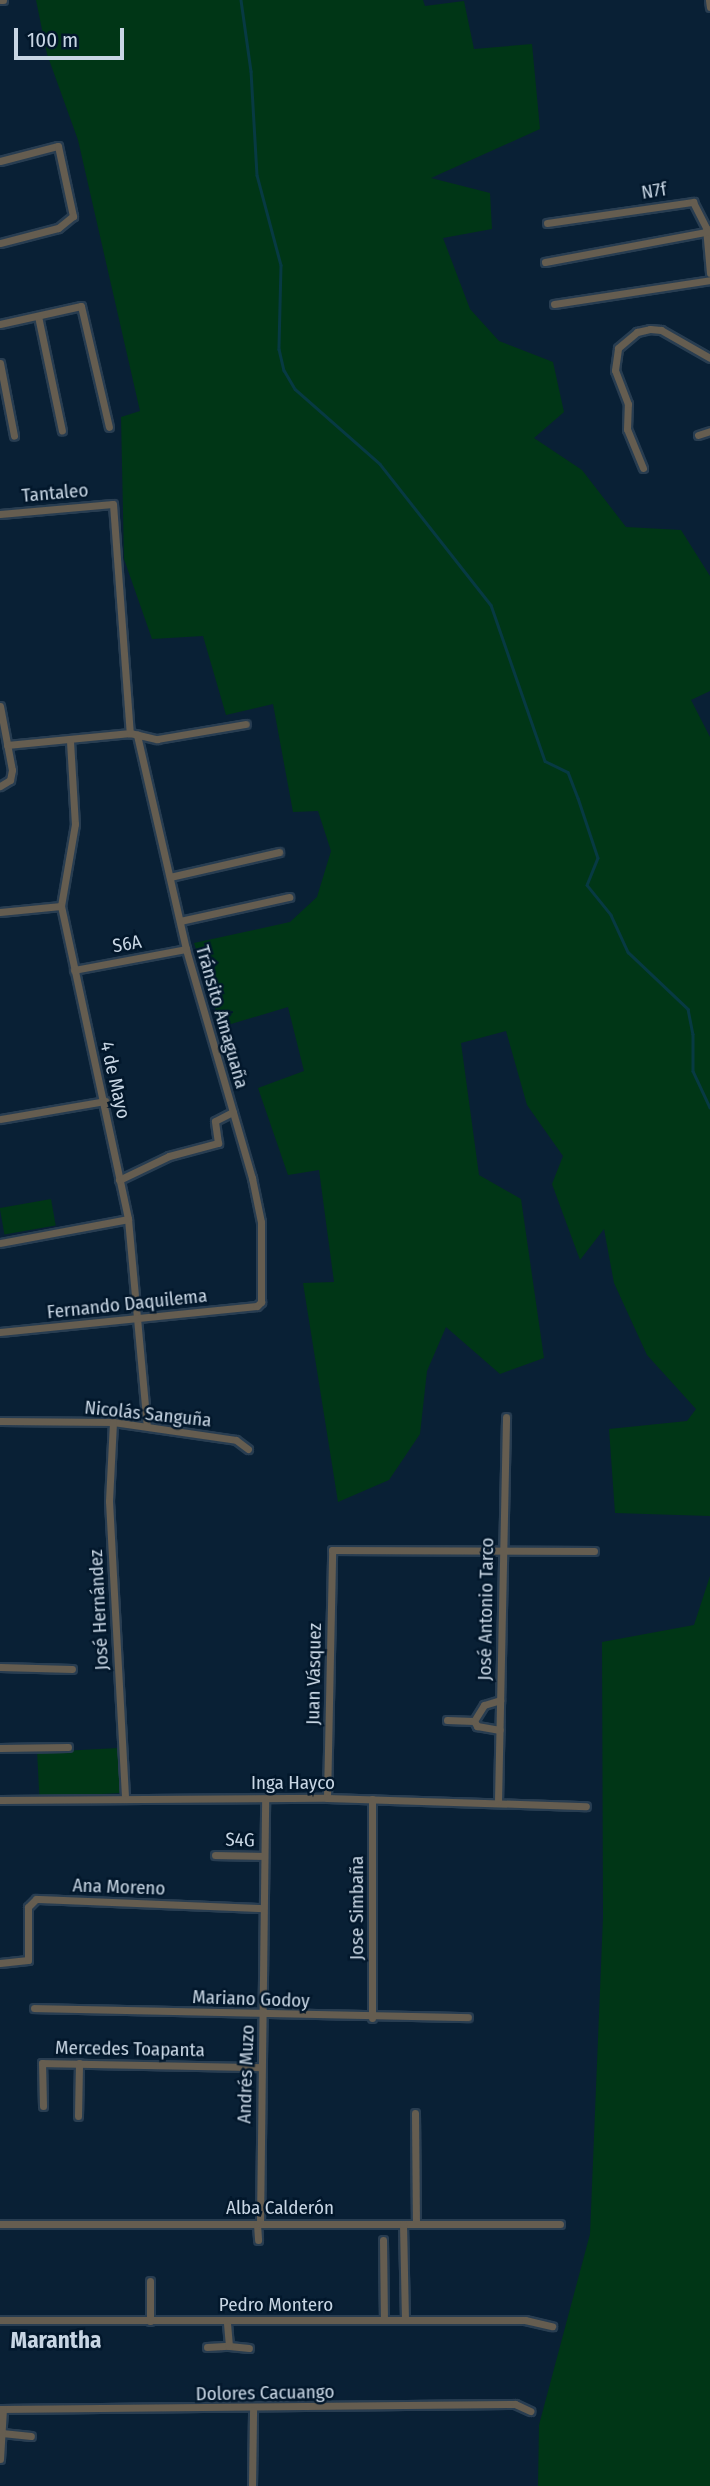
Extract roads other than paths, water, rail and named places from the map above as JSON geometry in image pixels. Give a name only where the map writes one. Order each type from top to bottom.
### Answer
[{"type":"street","points":[[709,0],[710,7]]},
{"type":"street","points":[[0,161],[58,146],[73,216],[58,228],[0,243]]},
{"type":"street","name":"N7f","points":[[547,223],[689,201],[696,204],[707,229],[710,273]]},
{"type":"street","points":[[545,262],[707,229]]},
{"type":"street","points":[[554,304],[710,281]]},
{"type":"street","points":[[0,324],[74,307],[84,311],[110,427]]},
{"type":"street","points":[[38,316],[62,431]]},
{"type":"street","points":[[643,468],[627,429],[628,404],[615,370],[618,348],[636,332],[661,330],[710,358]]},
{"type":"street","points":[[0,363],[14,436]]},
{"type":"street","points":[[698,435],[710,431]]},
{"type":"street","name":"Tantaleo","points":[[0,514],[113,504]]},
{"type":"street","name":"Tránsito Amaguaña","points":[[113,504],[133,734],[186,949],[233,1112],[261,1222],[261,1302],[257,1306]]},
{"type":"street","points":[[0,706],[12,770],[10,780],[0,786]]},
{"type":"street","points":[[7,744],[133,734],[157,739],[246,724]]},
{"type":"street","name":"4 de Mayo","points":[[70,741],[75,824],[61,906],[105,1101],[128,1219],[147,1426]]},
{"type":"street","points":[[170,877],[279,852]]},
{"type":"street","points":[[180,920],[289,897]]},
{"type":"street","points":[[0,912],[61,906]]},
{"type":"street","name":"S6A","points":[[74,970],[186,949]]},
{"type":"street","points":[[0,1119],[105,1101]]},
{"type":"street","points":[[119,1180],[169,1156],[218,1143],[215,1121],[233,1112]]},
{"type":"street","points":[[0,1243],[128,1219]]},
{"type":"street","name":"Fernando Daquilema","points":[[0,1332],[257,1306]]},
{"type":"street","name":"José Antonio Tarco","points":[[498,1802],[506,1417]]},
{"type":"street","name":"Nicolás Sanguña","points":[[0,1421],[113,1422],[236,1440],[248,1449]]},
{"type":"street","name":"José Hernández","points":[[113,1422],[109,1501],[125,1797]]},
{"type":"street","name":"Juan Vásquez","points":[[327,1798],[332,1550],[502,1552]]},
{"type":"street","points":[[502,1552],[594,1551]]},
{"type":"street","points":[[0,1667],[72,1669]]},
{"type":"street","points":[[474,1721],[484,1705],[500,1700]]},
{"type":"street","points":[[447,1720],[474,1721]]},
{"type":"street","points":[[474,1721],[477,1726],[500,1730]]},
{"type":"street","points":[[0,1748],[68,1747]]},
{"type":"street","name":"Inga Hayco","points":[[0,1800],[125,1797],[327,1798],[586,1806]]},
{"type":"street","name":"Andrés Muzo","points":[[258,2240],[260,2067],[264,2016],[261,1908],[265,1799]]},
{"type":"street","name":"Jose Simbaña","points":[[372,1799],[372,2018]]},
{"type":"street","name":"S4G","points":[[215,1855],[264,1856]]},
{"type":"street","name":"Ana Moreno","points":[[0,1963],[24,1963],[30,1956],[29,1907],[36,1899],[261,1908]]},
{"type":"street","name":"Mariano Godoy","points":[[34,2008],[264,2016],[468,2017]]},
{"type":"street","name":"Mercedes Toapanta","points":[[43,2106],[42,2063],[260,2067]]},
{"type":"street","points":[[78,2116],[79,2063]]},
{"type":"street","points":[[415,2113],[416,2224]]},
{"type":"street","name":"Alba Calderón","points":[[0,2224],[560,2224]]},
{"type":"street","points":[[403,2224],[405,2320]]},
{"type":"street","points":[[383,2241],[384,2320]]},
{"type":"street","points":[[150,2281],[150,2321]]},
{"type":"street","name":"Pedro Montero","points":[[0,2320],[525,2320],[552,2326]]},
{"type":"street","points":[[227,2321],[229,2346]]},
{"type":"street","points":[[207,2347],[249,2348]]},
{"type":"street","name":"Dolores Cacuango","points":[[2,2409],[253,2410],[515,2404],[530,2411]]},
{"type":"street","points":[[0,2459],[2,2409]]},
{"type":"street","points":[[252,2486],[253,2410]]},
{"type":"street","points":[[2,2433],[31,2436]]},
{"type":"waterway","points":[[241,0],[251,71],[257,175],[281,265],[279,349],[284,370],[295,389],[380,464],[491,605],[545,761],[568,772],[578,798],[598,858],[587,885],[611,915],[628,952],[688,1009],[693,1034],[693,1071],[710,1107]]},
{"type":"district","name":"Marantha","points":[[56,2340]]}]
